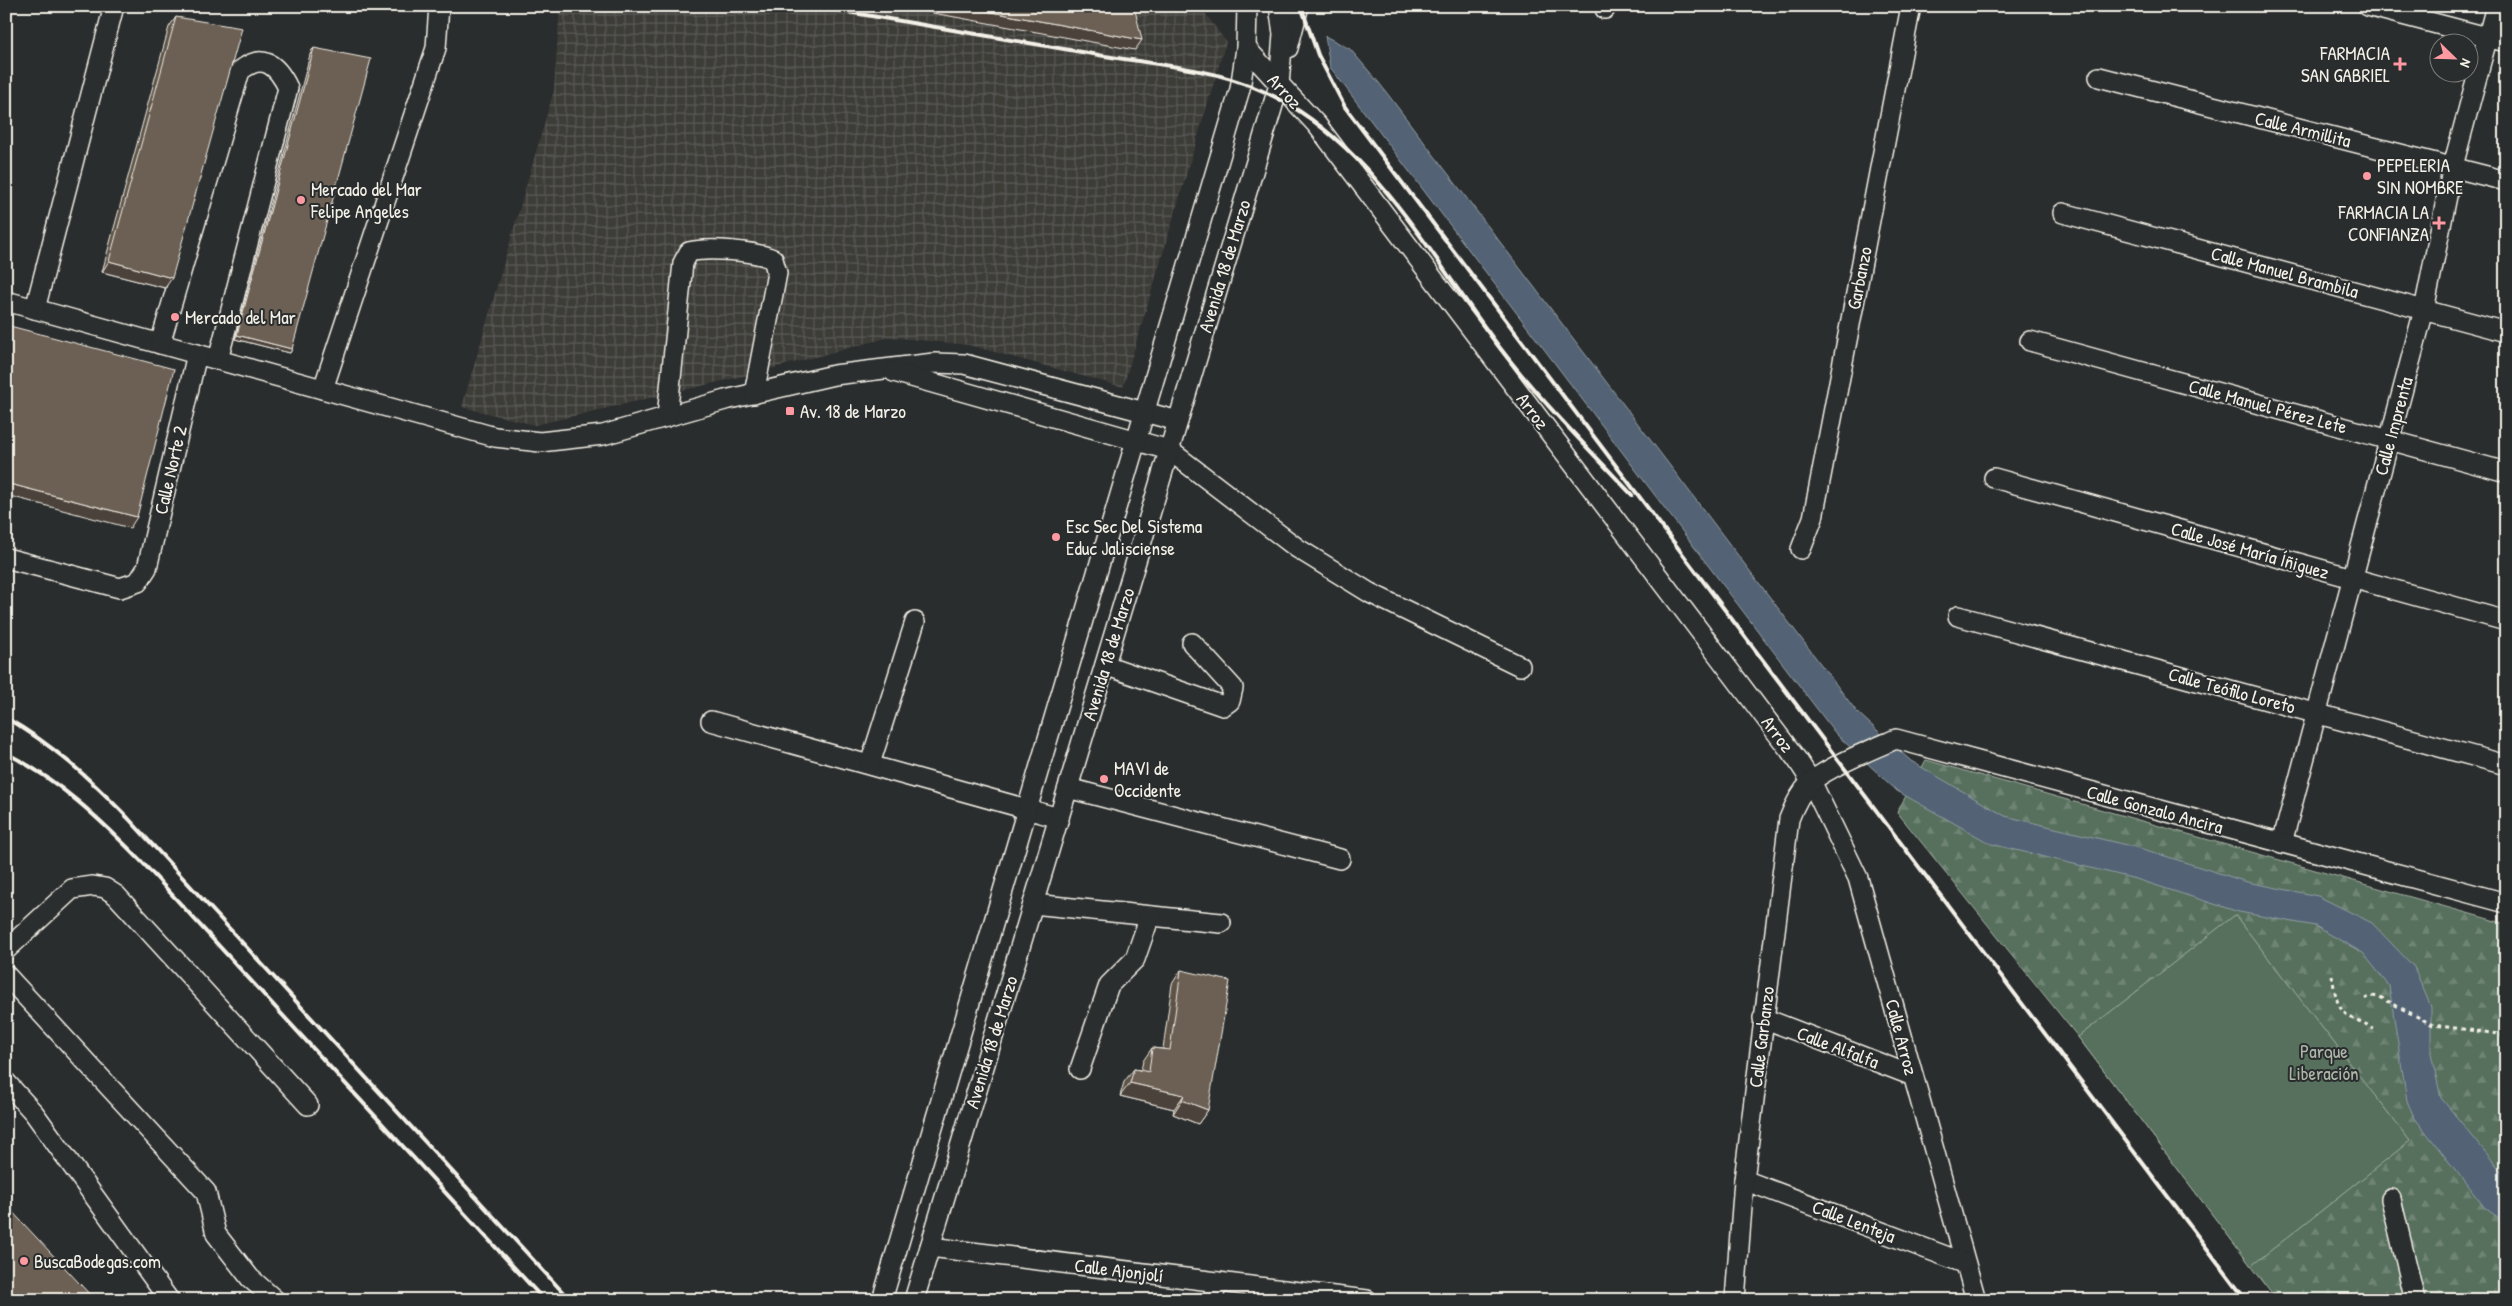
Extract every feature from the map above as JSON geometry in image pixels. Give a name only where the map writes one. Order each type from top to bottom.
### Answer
[{"type":"street","points":[[35,309],[114,6]]},
{"type":"street","points":[[323,389],[436,48],[439,6]]},
{"type":"street","name":"Avenida 18 de Marzo","points":[[882,1300],[1240,89],[1246,48],[1247,6]]},
{"type":"street","name":"Avenida 18 de Marzo","points":[[914,1300],[1279,85],[1282,34],[1279,6]]},
{"type":"street","points":[[1279,85],[1299,6]]},
{"type":"street","name":"Garbanzo","points":[[1801,549],[1813,518],[1911,6]]},
{"type":"street","points":[[2368,6],[2506,42]]},
{"type":"street","name":"Calle Imprenta","points":[[2282,843],[2424,310],[2453,166],[2496,6]]},
{"type":"street","name":"Arroz","points":[[1246,48],[1317,124],[1798,761],[1811,781]]},
{"type":"street","points":[[160,344],[240,71],[250,63],[264,62],[280,71],[288,88],[218,360]]},
{"type":"street","name":"Calle Armillita","points":[[2099,78],[2453,166],[2506,181]]},
{"type":"street","name":"Calle Manuel Brambila","points":[[2063,213],[2506,332]]},
{"type":"street","points":[[667,417],[683,263],[689,252],[701,249],[762,255],[773,259],[776,265],[777,273],[754,394]]},
{"type":"street","points":[[6,301],[495,437],[540,442],[603,435],[754,394],[834,375],[934,363],[964,364],[1178,422]]},
{"type":"street","name":"Calle Manuel Pérez Lete","points":[[2030,341],[2506,472]]},
{"type":"street","name":"Calle Norte 2","points":[[6,558],[120,588],[138,582],[147,568],[197,354]]},
{"type":"street","points":[[885,370],[1169,450],[1298,548],[1370,593],[1520,666]]},
{"type":"street","name":"Calle José María Íñiguez","points":[[1994,478],[2506,621]]},
{"type":"street","name":"Calle Teófilo Loreto","points":[[1958,616],[2506,765]]},
{"type":"street","points":[[870,764],[915,622]]},
{"type":"street","points":[[1104,665],[1224,706],[1230,700],[1233,688],[1192,642]]},
{"type":"street","points":[[711,721],[1059,818]]},
{"type":"street","name":"Calle Gonzalo Ancira","points":[[1811,781],[1845,762],[1896,739],[2506,903]]},
{"type":"street","name":"Calle Garbanzo","points":[[1735,1300],[1744,1180],[1789,819],[1797,800],[1811,781]]},
{"type":"street","name":"Calle Arroz","points":[[1811,781],[1858,878],[1964,1263],[1976,1300]]},
{"type":"street","points":[[1068,788],[1340,859]]},
{"type":"street","points":[[6,950],[72,889],[82,886],[105,888],[116,895],[308,1104]]},
{"type":"street","points":[[1033,904],[1221,923]]},
{"type":"street","points":[[1080,1069],[1109,985],[1135,958],[1150,916]]},
{"type":"street","points":[[6,975],[206,1192],[216,1234],[250,1278],[275,1300]]},
{"type":"street","name":"Calle Alfalfa","points":[[1763,1018],[1913,1076]]},
{"type":"street","points":[[6,1082],[34,1113],[169,1300]]},
{"type":"street","name":"Calle Lenteja","points":[[1744,1180],[1964,1263]]},
{"type":"street","points":[[2391,1199],[2415,1300]]},
{"type":"street","name":"Calle Ajonjolí","points":[[930,1247],[1368,1300]]},
{"type":"street","points":[[1212,1300],[1218,1282]]},
{"type":"path","points":[[2332,975],[2336,998],[2346,1016],[2374,1029]]},
{"type":"path","points":[[2365,998],[2371,996],[2380,997],[2433,1025],[2506,1035]]},
{"type":"shaded area","points":[[560,6],[1200,6],[1226,42],[1123,387],[969,345],[890,337],[748,375],[535,425],[462,407],[554,90]]},
{"type":"green space","name":"Parque Liberación","points":[[1926,760],[2506,924],[2506,1300],[2277,1300],[2078,1037],[1897,812]]},
{"type":"green space","points":[[2235,915],[2410,1141],[2251,1266],[2078,1037]]},
{"type":"water","points":[[1325,36],[1350,49],[1380,84],[1857,712],[1911,761],[2005,816],[2143,849],[2247,882],[2318,896],[2372,923],[2414,967],[2431,1007],[2431,1053],[2441,1098],[2506,1177],[2506,1223],[2485,1208],[2414,1117],[2407,1101],[2389,986],[2363,953],[2315,926],[2239,912],[2136,879],[1991,844],[1897,791],[1836,734],[1330,67]]},
{"type":"building","points":[[959,6],[1134,6],[1142,40]]},
{"type":"building","points":[[176,17],[242,28],[172,278],[109,261]]},
{"type":"building","name":"Mercado del Mar Felipe Angeles","points":[[314,48],[371,59],[292,349],[237,335]]},
{"type":"building","points":[[6,325],[174,369],[137,517],[6,483]]},
{"type":"building","points":[[1181,970],[1230,981],[1208,1110],[1182,1100],[1184,1095],[1130,1083],[1134,1069],[1149,1072],[1152,1048],[1170,1050]]},
{"type":"building","name":"BuscaBodegas.com","points":[[6,1205],[95,1300],[6,1300]]},
{"type":"railway","points":[[813,6],[1193,70],[1240,82],[1264,91],[1288,104],[1321,127],[1352,154],[1379,183],[1405,215],[1515,367],[1564,423],[1632,495]]},
{"type":"railway","points":[[1301,6],[1318,55],[1345,107],[2246,1300]]},
{"type":"railway","points":[[6,718],[56,751],[128,818],[570,1300]]},
{"type":"railway","points":[[6,753],[44,775],[61,788],[95,816],[142,862],[544,1300]]},
{"type":"place","name":"FARMACIA SAN GABRIEL","points":[[2400,64]]},
{"type":"place","name":"PEPELERIA SIN NOMBRE","points":[[2367,176]]},
{"type":"place","name":"Mercado del Mar Felipe Angeles","points":[[301,200]]},
{"type":"place","name":"FARMACIA LA CONFIANZA","points":[[2439,223]]},
{"type":"place","name":"Mercado del Mar","points":[[175,317]]},
{"type":"place","name":"Av. 18 de Marzo","points":[[790,411]]},
{"type":"place","name":"Esc Sec Del Sistema Educ Jalisciense","points":[[1056,537]]},
{"type":"place","name":"MAVI de Occidente","points":[[1104,779]]},
{"type":"place","name":"BuscaBodegas.com","points":[[24,1261]]}]
